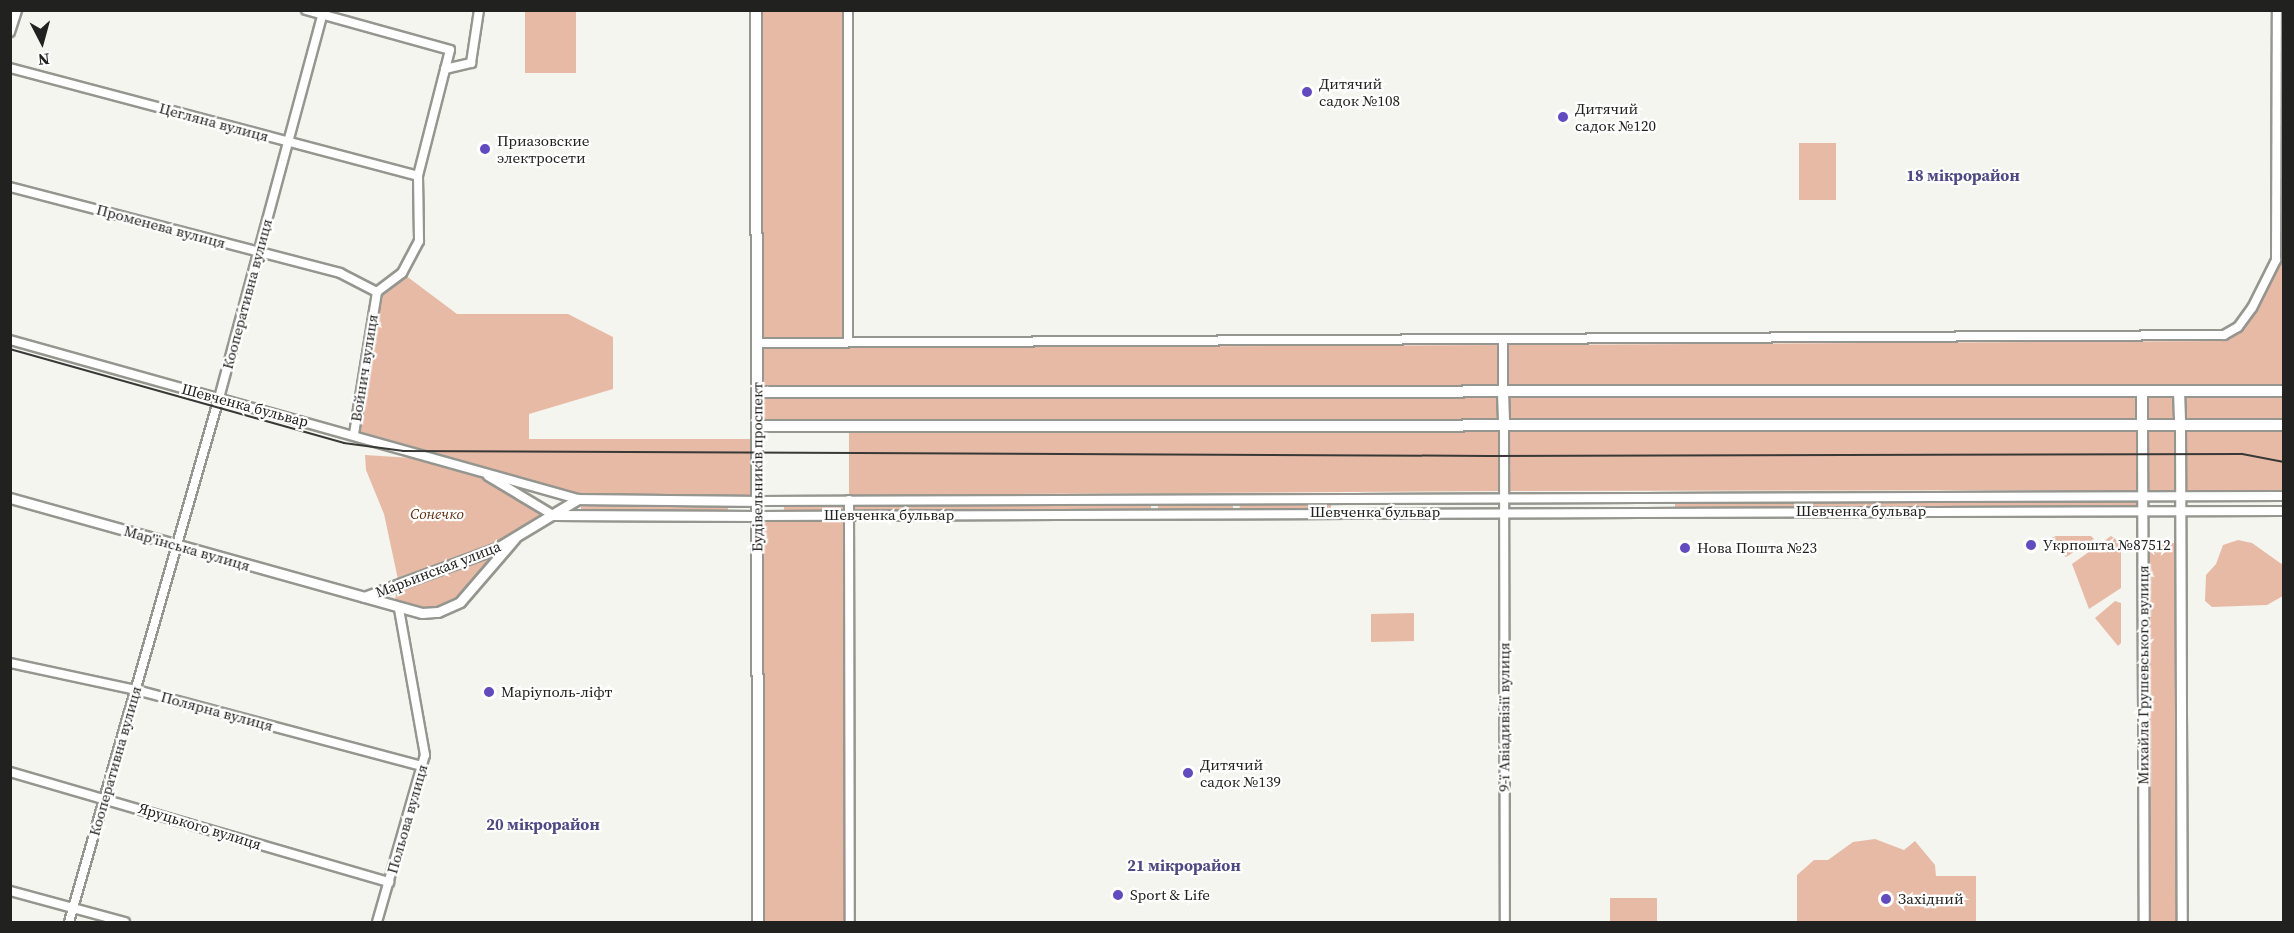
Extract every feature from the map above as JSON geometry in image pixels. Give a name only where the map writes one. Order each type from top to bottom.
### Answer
[{"type":"main road","name":"Будівельників проспект","points":[[756,10],[758,922]]},
{"type":"main road","name":"Михайла Грушевського вулиця","points":[[2142,391],[2142,425]]},
{"type":"main road","points":[[2180,391],[2180,426]]},
{"type":"main road","points":[[757,392],[2283,391]]},
{"type":"main road","points":[[1503,392],[1504,426]]},
{"type":"main road","points":[[757,426],[2283,425]]},
{"type":"street","points":[[10,32],[17,10]]},
{"type":"street","points":[[306,10],[450,50],[418,176],[419,241],[402,273],[377,292]]},
{"type":"street","points":[[445,69],[471,63],[479,10]]},
{"type":"street","points":[[848,10],[848,342]]},
{"type":"street","points":[[757,343],[2196,338],[2232,332],[2257,300],[2276,260],[2277,10]]},
{"type":"street","name":"Кооперативна вулиця","points":[[69,922],[219,398],[323,13]]},
{"type":"street","name":"Цегляна вулиця","points":[[10,68],[418,176]]},
{"type":"street","name":"Променева вулиця","points":[[10,187],[340,273],[377,292]]},
{"type":"street","name":"Войнич вулиця","points":[[354,434],[377,292]]},
{"type":"street","name":"Шевченка бульвар","points":[[10,340],[354,434],[578,499],[757,501],[1504,495],[2283,496]]},
{"type":"street","points":[[1503,340],[1503,392]]},
{"type":"street","name":"Михайла Грушевського вулиця","points":[[2142,425],[2144,922]]},
{"type":"street","name":"9-ї Авіадивізії вулиця","points":[[1504,426],[1505,922]]},
{"type":"street","points":[[2180,426],[2182,922]]},
{"type":"street","name":"Шевченка бульвар","points":[[479,471],[553,515],[2283,511]]},
{"type":"street","points":[[1672,495],[1672,511]]},
{"type":"street","points":[[1334,496],[1335,512]]},
{"type":"street","name":"Мар'їнська вулиця","points":[[10,498],[364,597]]},
{"type":"street","name":"Марьинская улица","points":[[364,597],[515,538],[578,499]]},
{"type":"street","points":[[849,500],[850,922]]},
{"type":"street","name":"Марьинская улица","points":[[364,597],[399,609],[438,612],[460,602],[515,538]]},
{"type":"street","name":"Польова вулиця","points":[[378,922],[425,754],[399,609]]},
{"type":"street","name":"Полярна вулиця","points":[[10,663],[136,690],[422,766]]},
{"type":"street","name":"Яруцького вулиця","points":[[10,772],[105,797],[389,882]]},
{"type":"street","points":[[10,891],[126,922]]},
{"type":"green space","points":[[525,11],[576,11],[576,73],[525,73]]},
{"type":"green space","points":[[761,11],[843,11],[844,337],[762,337]]},
{"type":"green space","points":[[2282,11],[2283,387],[1508,387],[1508,345],[2217,341],[2232,337],[2256,311],[2280,262]]},
{"type":"green space","points":[[1799,143],[1836,143],[1836,200],[1799,200]]},
{"type":"green space","points":[[405,275],[457,314],[568,314],[613,337],[613,389],[529,414],[529,439],[751,439],[751,495],[579,494],[358,431],[380,294]]},
{"type":"green space","points":[[1499,345],[1499,387],[762,387],[762,348]]},
{"type":"green space","points":[[1499,396],[1499,421],[762,421],[762,397]]},
{"type":"green space","points":[[1508,396],[2138,396],[2138,421],[1508,421]]},
{"type":"green space","points":[[2145,396],[2176,396],[2176,421],[2145,421]]},
{"type":"green space","points":[[2184,396],[2283,396],[2283,421],[2183,421]]},
{"type":"green space","points":[[2138,430],[2138,490],[1508,491],[1508,431]]},
{"type":"green space","points":[[2145,430],[2176,430],[2176,491],[2145,490]]},
{"type":"green space","points":[[2183,430],[2283,430],[2283,491],[2183,491]]},
{"type":"green space","points":[[849,431],[1499,431],[1500,491],[849,495]]},
{"type":"green space","name":"Сонечко","points":[[365,455],[428,459],[478,474],[547,515],[496,545],[399,584],[384,514],[366,470]]},
{"type":"green space","points":[[2139,498],[2139,507],[1675,508],[1675,499]]},
{"type":"green space","points":[[1331,500],[1331,509],[1240,510],[1239,501]]},
{"type":"green space","points":[[1233,501],[1233,510],[1158,510],[1158,502]]},
{"type":"green space","points":[[1151,502],[1151,510],[852,512],[852,504]]},
{"type":"green space","points":[[581,503],[728,504],[728,512],[581,512]]},
{"type":"green space","points":[[845,503],[845,512],[784,512],[784,504]]},
{"type":"green space","points":[[762,521],[845,521],[846,922],[763,922]]},
{"type":"green space","points":[[2091,536],[2094,539],[2066,557],[2052,543],[2051,538]]},
{"type":"green space","points":[[2111,536],[2121,543],[2121,588],[2089,609],[2072,564]]},
{"type":"green space","points":[[2238,540],[2252,543],[2283,565],[2283,596],[2267,605],[2212,607],[2205,601],[2206,575],[2216,564],[2223,545]]},
{"type":"green space","points":[[2176,543],[2177,922],[2148,922],[2146,544]]},
{"type":"green space","points":[[499,551],[458,598],[436,608],[422,609],[395,601],[396,594],[408,588]]},
{"type":"green space","points":[[2115,601],[2121,603],[2121,643],[2118,646],[2095,618]]},
{"type":"green space","points":[[1414,613],[1414,641],[1371,642],[1371,614]]},
{"type":"green space","name":"Західний","points":[[1875,839],[1904,850],[1915,841],[1935,865],[1936,876],[1976,876],[1976,922],[1797,922],[1797,875],[1814,860],[1828,860],[1853,842]]},
{"type":"green space","points":[[1610,898],[1657,898],[1657,922],[1610,922]]},
{"type":"tram line","points":[[10,349],[344,443],[403,451],[1488,456],[2242,454],[2284,462]]},
{"type":"place","name":"Дитячий садок №108","points":[[1307,92]]},
{"type":"place","name":"Дитячий садок №120","points":[[1563,117]]},
{"type":"place","name":"Приазовские электросети","points":[[485,149]]},
{"type":"place","name":"Укрпошта №87512","points":[[2031,545]]},
{"type":"place","name":"Нова Пошта №23","points":[[1685,548]]},
{"type":"place","name":"Маріуполь-ліфт","points":[[489,692]]},
{"type":"place","name":"Дитячий садок №139","points":[[1188,773]]},
{"type":"place","name":"Sport & Life","points":[[1118,895]]},
{"type":"place","name":"Західний","points":[[1886,899]]},
{"type":"district","name":"18 мікрорайон","points":[[1963,175]]},
{"type":"district","name":"20 мікрорайон","points":[[543,824]]},
{"type":"district","name":"21 мікрорайон","points":[[1184,865]]}]
